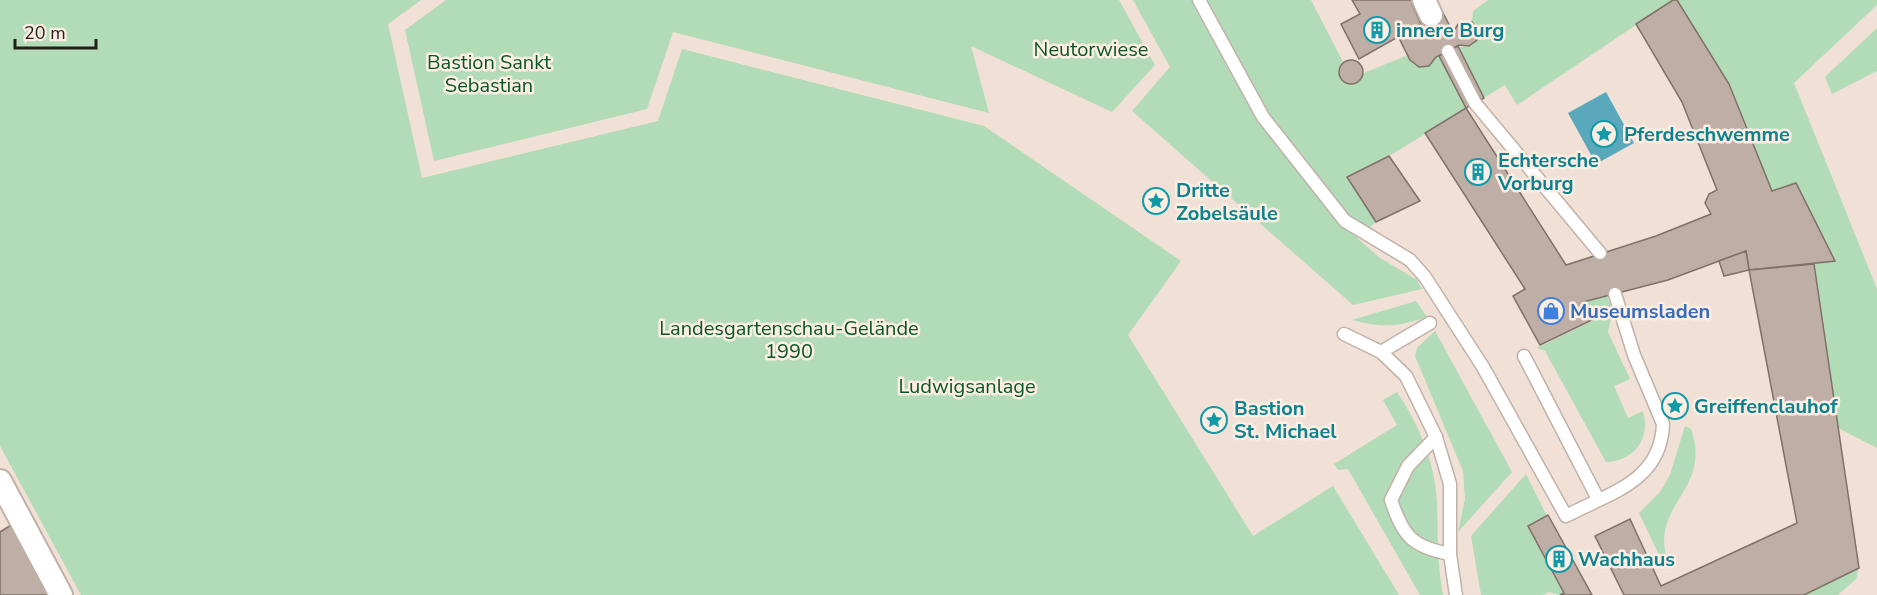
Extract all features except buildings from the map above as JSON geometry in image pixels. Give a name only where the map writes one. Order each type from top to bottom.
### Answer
[{"type":"street","points":[[0,481],[61,595]]},
{"type":"lane","points":[[1199,0],[1263,117],[1345,221],[1410,260],[1425,277],[1483,367],[1566,516],[1634,482],[1647,469],[1658,451],[1663,424],[1634,356],[1615,294]]},
{"type":"lane","points":[[1448,51],[1475,104],[1600,253]]},
{"type":"lane","points":[[1381,352],[1430,323]]},
{"type":"lane","points":[[1344,334],[1381,352],[1406,376],[1436,437],[1450,484],[1450,554],[1456,595]]},
{"type":"lane","points":[[1524,356],[1598,499]]},
{"type":"lane","points":[[1436,437],[1408,466],[1391,500],[1399,526],[1413,540],[1426,550],[1450,554]]},
{"type":"green space","name":"Landesgartenschau-Gelände 1990","points":[[0,0],[421,0],[388,24],[422,178],[658,121],[682,49],[984,126],[1181,261],[1128,335],[1253,536],[1333,486],[1399,595],[81,595],[0,446]]},
{"type":"green space","points":[[446,0],[1119,0],[1155,65],[1112,112],[971,46],[989,113],[673,32],[647,109],[434,161],[405,30]]},
{"type":"green space","points":[[1133,0],[1311,0],[1343,62],[1339,73],[1350,84],[1359,81],[1364,73],[1408,55],[1414,65],[1424,67],[1447,51],[1469,46],[1478,35],[1472,22],[1473,11],[1488,0],[1673,0],[1517,105],[1505,85],[1389,156],[1347,177],[1376,222],[1357,238],[1380,258],[1417,280],[1422,289],[1353,305],[1132,111],[1170,67]]},
{"type":"green space","points":[[1677,0],[1877,0],[1877,5],[1794,83],[1877,289],[1877,448],[1838,428],[1814,264],[1835,260],[1796,183],[1772,191],[1729,84]]},
{"type":"green space","points":[[1877,28],[1877,71],[1832,94],[1825,77]]},
{"type":"green space","points":[[1607,296],[1613,311],[1608,332],[1630,379],[1614,386],[1628,418],[1643,411],[1645,431],[1638,447],[1632,453],[1625,458],[1606,462],[1545,351],[1537,348],[1592,321],[1583,302]]},
{"type":"green space","points":[[1416,301],[1427,317],[1390,325],[1352,320]]},
{"type":"green space","points":[[1435,331],[1512,472],[1458,532],[1465,499],[1463,471],[1415,356],[1417,348]]},
{"type":"green space","points":[[1397,392],[1419,431],[1433,473],[1443,595],[1420,595],[1348,469],[1338,470],[1334,464],[1397,425],[1383,400]]},
{"type":"green space","points":[[1685,426],[1691,429],[1695,450],[1694,467],[1689,482],[1667,522],[1664,537],[1666,555],[1660,557],[1639,513],[1660,492],[1670,475]]},
{"type":"green space","points":[[1526,474],[1547,516],[1528,526],[1564,593],[1560,595],[1549,592],[1543,595],[1481,595],[1471,536]]},
{"type":"green space","points":[[1859,568],[1856,579],[1838,595],[1804,595]]},
{"type":"water","name":"Pferdeschwemme","points":[[1606,92],[1634,143],[1596,164],[1568,113]]},
{"type":"place","name":"innere Burg","points":[[1377,30]]},
{"type":"place","name":"Pferdeschwemme","points":[[1604,134]]},
{"type":"place","name":"Echtersche Vorburg","points":[[1478,172]]},
{"type":"place","name":"Dritte Zobelsäule","points":[[1156,201]]},
{"type":"place","name":"Museumsladen","points":[[1551,311]]},
{"type":"place","name":"Greiffenclauhof","points":[[1675,406]]},
{"type":"place","name":"Bastion St. Michael","points":[[1214,420]]},
{"type":"place","name":"Wachhaus","points":[[1559,559]]},
{"type":"park label","name":"Neutorwiese","points":[[1091,49]]},
{"type":"park label","name":"Bastion Sankt Sebastian","points":[[489,74]]},
{"type":"park label","name":"Ludwigsanlage","points":[[967,386]]}]
